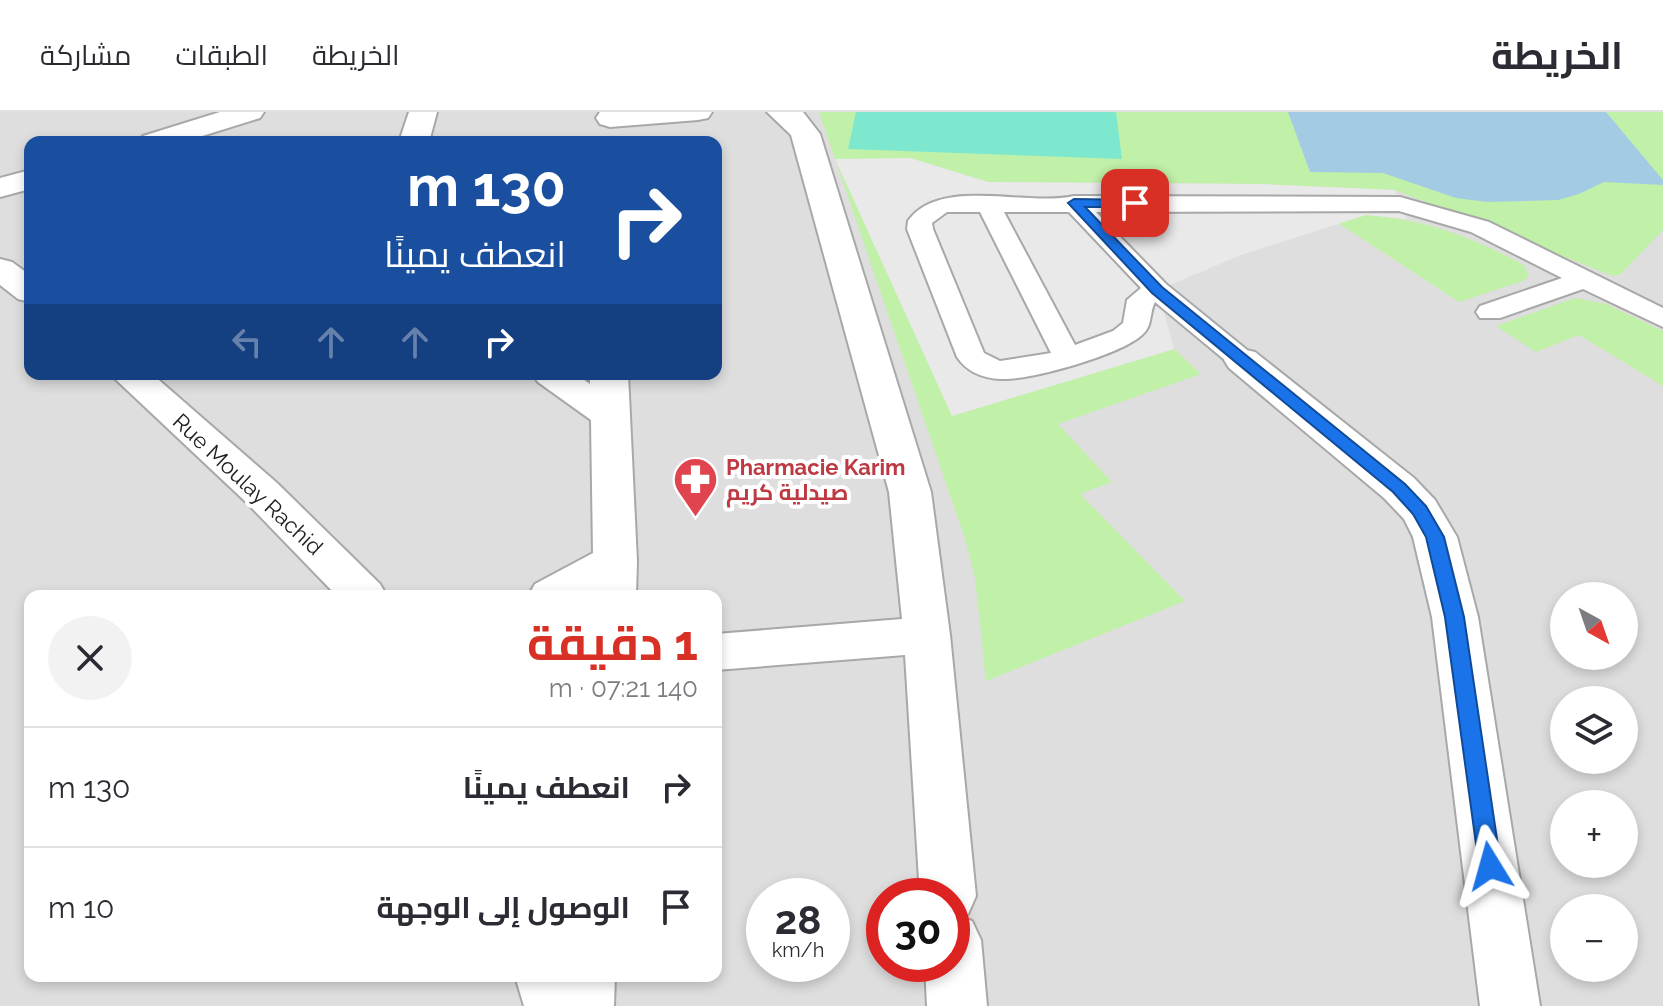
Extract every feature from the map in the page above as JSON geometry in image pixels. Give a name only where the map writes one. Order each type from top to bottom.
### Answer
[{"type":"street","points":[[416,136],[423,112]]},
{"type":"street","points":[[611,124],[698,112]]},
{"type":"street","points":[[781,112],[802,125],[910,492],[927,635],[947,878]]},
{"type":"street","points":[[172,136],[247,113]]},
{"type":"street","points":[[234,136],[247,113]]},
{"type":"street","points":[[0,188],[24,181]]},
{"type":"street","points":[[0,269],[24,287]]},
{"type":"street","points":[[1242,360],[1399,488],[1420,510],[1435,537],[1455,617],[1510,1006]]},
{"type":"street","name":"Rue Moulay Rachid","points":[[136,380],[262,493],[358,590]]},
{"type":"street","points":[[560,380],[608,414]]},
{"type":"street","points":[[572,590],[614,578],[609,380]]},
{"type":"street","points":[[722,652],[927,635]]},
{"type":"street","points":[[546,982],[554,1006]]},
{"type":"street","points":[[584,1006],[586,982]]},
{"type":"street","points":[[955,982],[957,1006]]},
{"type":"lane","points":[[1074,203],[1157,290],[1242,360]]},
{"type":"lane","points":[[988,204],[1066,355]]},
{"type":"lane","points":[[1157,290],[1140,300],[1136,326],[1123,337],[1006,373],[983,368],[971,357],[920,229],[920,221],[935,208],[947,205],[1400,204],[1480,227],[1663,319]]},
{"type":"lane","points":[[1490,312],[1583,280]]},
{"type":"shaded area","points":[[0,112],[1663,112],[1663,1006],[0,1006]]},
{"type":"shaded area","points":[[910,158],[988,182],[1261,184],[1395,190],[1407,219],[1366,215],[1241,255],[1158,290],[1174,349],[952,416],[835,159]]},
{"type":"green space","points":[[819,112],[1663,112],[1663,230],[1621,274],[1613,276],[1395,190],[1261,184],[988,182],[910,158],[952,416],[1174,349],[1201,374],[1058,424],[1112,482],[1080,494],[1185,601],[986,681],[975,578],[966,542]]},
{"type":"green space","points":[[856,112],[1116,112],[1122,159],[848,149]]},
{"type":"green space","points":[[1366,215],[1428,225],[1467,238],[1524,265],[1529,276],[1523,281],[1459,302],[1338,223]]},
{"type":"green space","points":[[1575,298],[1606,304],[1663,331],[1663,386],[1579,335],[1536,352],[1496,326]]},
{"type":"water","points":[[1288,112],[1606,112],[1663,180],[1663,185],[1604,182],[1558,200],[1487,202],[1456,198],[1383,173],[1310,172]]},
{"type":"place","name":"Pharmacie Karim صيدلية كريم","points":[[695,519]]},
{"type":"route","points":[[1135,203],[1074,203],[1157,290],[1399,488],[1420,510],[1435,537],[1455,617],[1490,866]]}]
